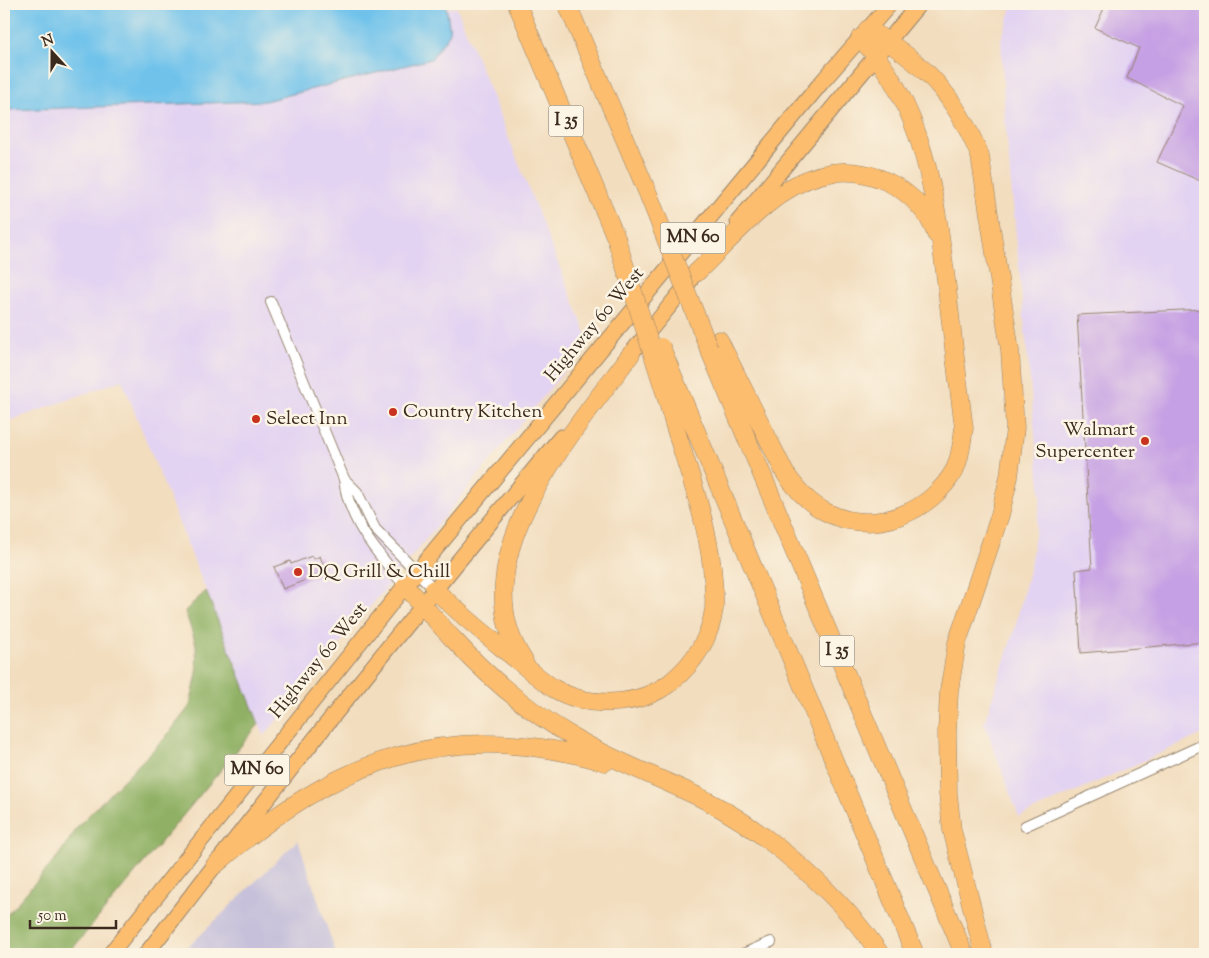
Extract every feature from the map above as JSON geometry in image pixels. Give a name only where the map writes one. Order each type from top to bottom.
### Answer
[{"type":"highway","name":"I 35","points":[[517,4],[616,238],[672,394],[915,954]]},
{"type":"highway","name":"I 35","points":[[566,4],[714,344],[964,954]]},
{"type":"highway","points":[[864,34],[888,41],[921,65],[953,102],[968,128],[980,156],[1010,350],[1014,428],[1009,477],[991,547],[957,643],[949,691],[947,732],[948,794],[952,830],[984,954]]},
{"type":"highway","points":[[714,344],[785,473],[797,490],[813,504],[830,514],[851,520],[872,522],[892,519],[912,512],[929,501],[944,486],[955,468],[964,428],[938,210],[927,165],[900,96],[864,34]]},
{"type":"highway","points":[[696,273],[777,196],[794,184],[814,176],[835,172],[856,172],[878,177],[897,186],[928,216],[943,256]]},
{"type":"highway","points":[[536,675],[513,643],[506,625],[503,606],[503,586],[510,554],[534,493],[551,464],[631,354]]},
{"type":"highway","points":[[434,589],[554,689],[576,698],[599,702],[622,702],[645,697],[666,686],[685,671],[709,631],[714,608],[709,543],[672,394]]},
{"type":"highway","points":[[405,586],[461,648],[491,677],[531,710],[573,737],[642,773],[710,803],[769,842],[830,893],[870,939],[880,954]]},
{"type":"highway","points":[[215,865],[267,821],[317,789],[385,759],[421,750],[472,744],[520,745],[584,756],[642,773]]},
{"type":"main road","name":"Highway 60 West","points":[[110,954],[405,586],[890,4]]},
{"type":"main road","name":"MN 60","points":[[146,954],[422,603],[631,354],[919,4]]},
{"type":"street","points":[[271,302],[344,479],[346,497],[364,535],[405,586]]},
{"type":"street","points":[[344,479],[357,492],[376,529],[434,589]]},
{"type":"street","points":[[1025,826],[1205,744]]},
{"type":"street","points":[[743,954],[771,942]]},
{"type":"shaded area","points":[[340,4],[457,8],[589,341],[264,736],[122,380],[4,423],[4,94]]},
{"type":"shaded area","points":[[1013,4],[1205,4],[1205,733],[1019,817],[984,723],[1015,628],[1030,566],[1041,497],[1005,120],[1001,40]]},
{"type":"shaded area","points":[[298,840],[336,954],[181,954]]},
{"type":"green space","points":[[206,591],[259,724],[68,954],[4,954],[4,918],[56,859],[80,824],[165,738],[190,706],[197,674],[196,644],[185,611]]},
{"type":"water","points":[[4,4],[446,4],[450,33],[431,59],[265,101],[8,110],[4,112]]},
{"type":"building","points":[[1106,4],[1205,4],[1205,183],[1157,162],[1183,106],[1127,78],[1139,48],[1095,28]]},
{"type":"building","name":"Walmart Supercenter","points":[[1205,309],[1205,642],[1081,653],[1076,570],[1092,568],[1077,315]]},
{"type":"building","name":"DQ Grill & Chill","points":[[312,556],[314,559],[320,556],[324,567],[319,570],[320,574],[283,589],[274,567],[290,561],[291,564]]},
{"type":"place","name":"Country Kitchen","points":[[393,412]]},
{"type":"place","name":"Select Inn","points":[[256,419]]},
{"type":"place","name":"Walmart Supercenter","points":[[1145,441]]},
{"type":"place","name":"DQ Grill & Chill","points":[[298,572]]}]
